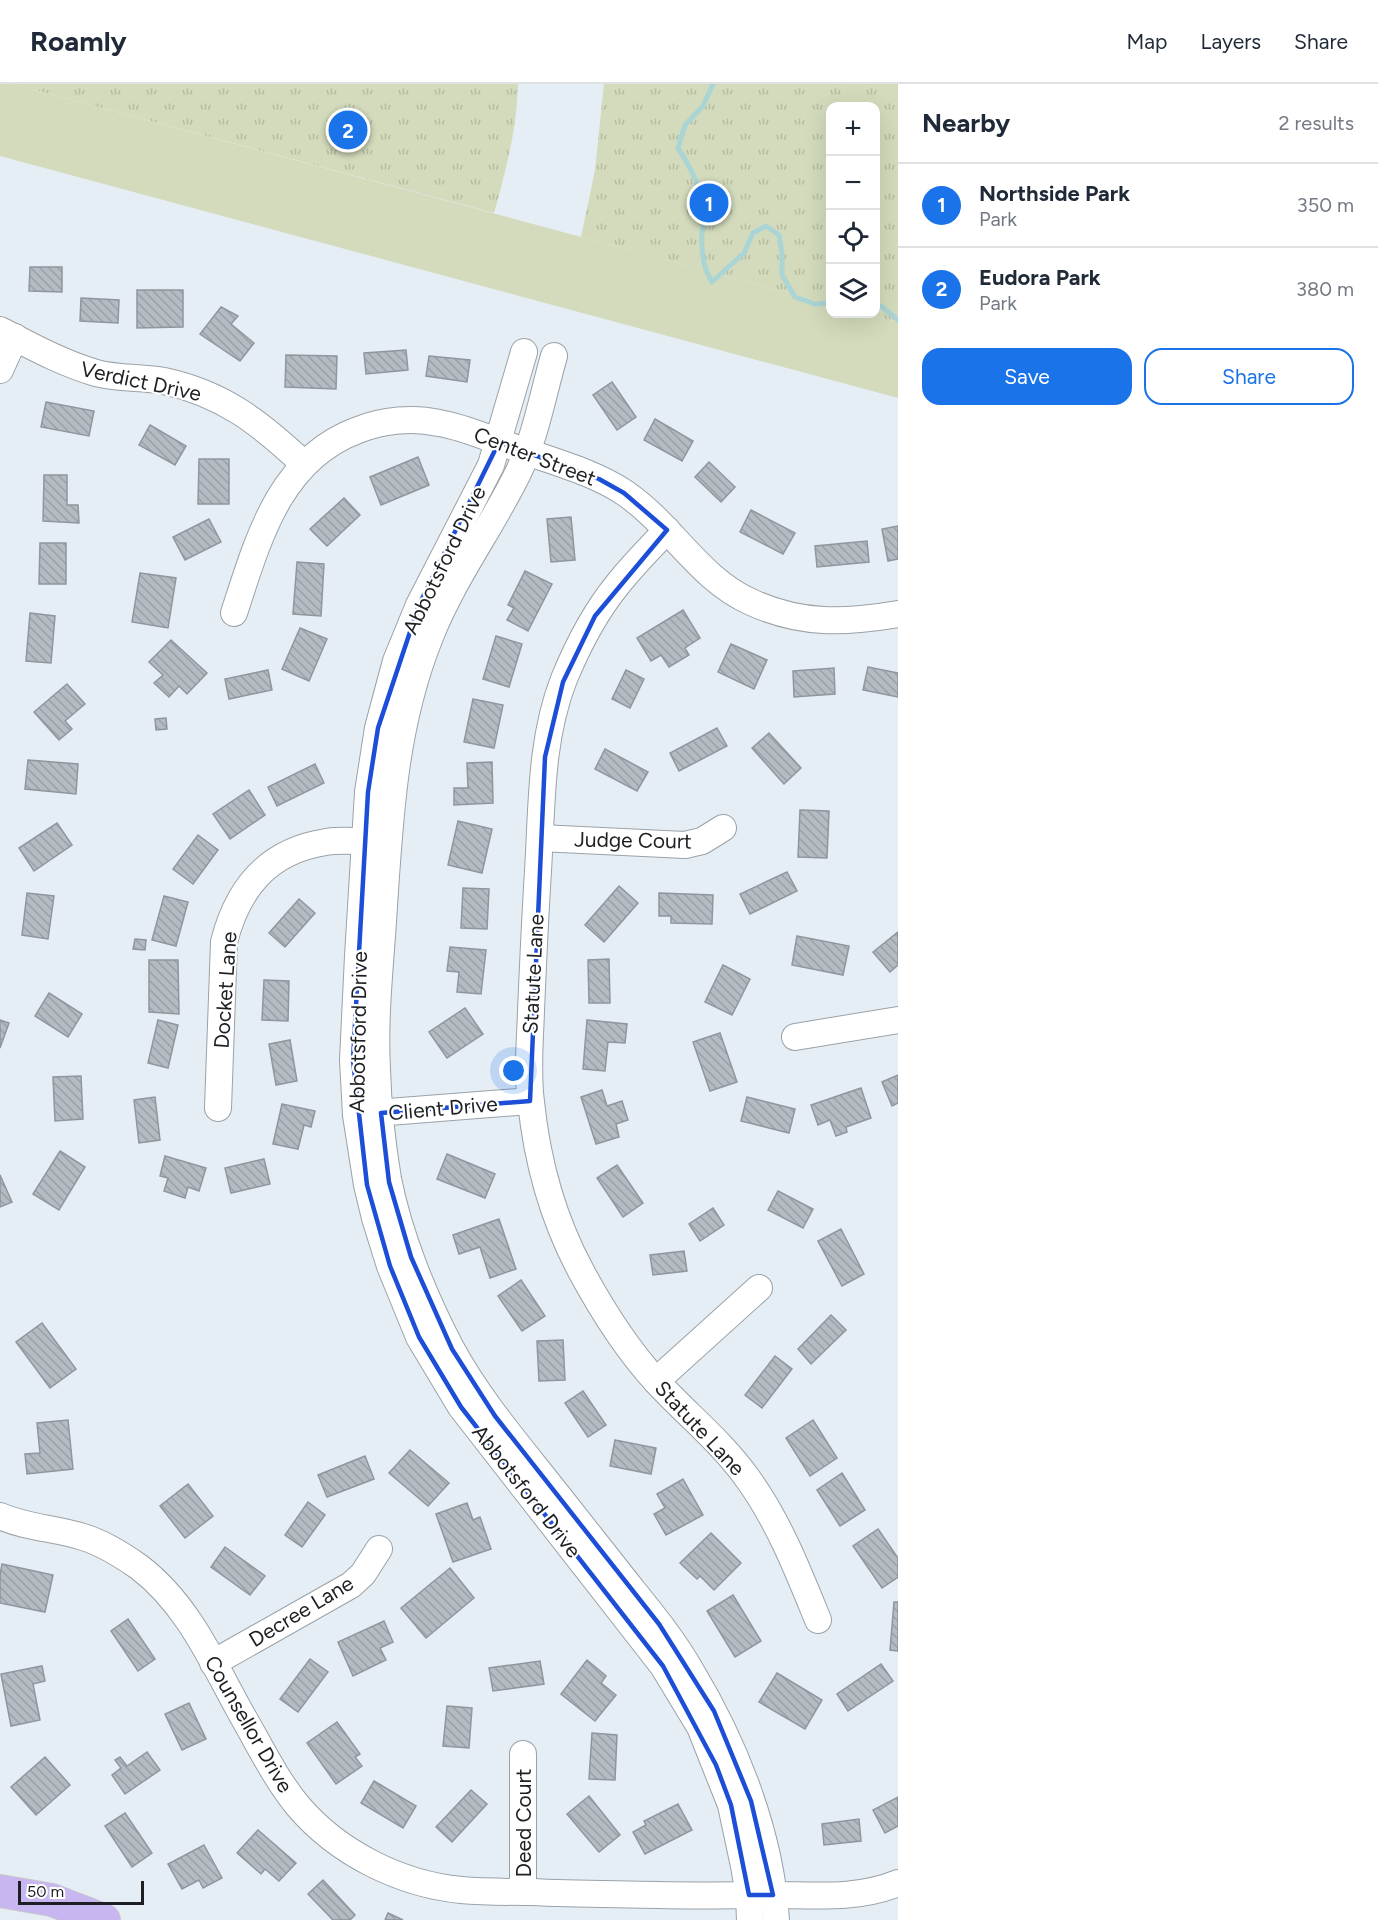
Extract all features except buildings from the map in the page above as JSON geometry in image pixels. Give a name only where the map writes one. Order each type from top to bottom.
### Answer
[{"type":"main road","points":[[0,1891],[52,1900],[104,1920]]},
{"type":"street","points":[[0,370],[7,334]]},
{"type":"street","name":"Verdict Drive","points":[[7,334],[69,364],[99,374],[161,381],[187,387],[217,398],[245,414],[304,464]]},
{"type":"street","name":"Abbotsford Drive","points":[[524,352],[499,442],[481,484],[419,605],[396,661],[378,728],[368,792],[377,842],[378,1020],[376,1067],[368,1114],[411,1257],[452,1349],[495,1416],[652,1615],[690,1668],[714,1712],[735,1756],[764,1843],[762,1908]]},
{"type":"street","name":"Abbotsford Drive","points":[[377,842],[393,782],[399,741],[429,638],[446,600],[509,490],[527,452],[554,356]]},
{"type":"street","name":"Center Street","points":[[234,613],[250,564],[276,502],[289,481],[323,447],[345,434],[370,425],[396,421],[437,422],[459,428],[607,483],[646,509],[701,567],[723,586],[773,611],[801,618],[828,621],[898,615]]},
{"type":"street","name":"Statute Lane","points":[[667,530],[618,584],[595,616],[563,682],[552,719],[545,757],[540,838],[529,1071],[530,1101],[537,1145],[560,1227],[603,1311],[629,1349],[656,1381],[720,1445],[769,1510],[793,1559],[818,1620]]},
{"type":"street","name":"Judge Court","points":[[540,838],[684,845],[702,841],[723,828]]},
{"type":"street","name":"Docket Lane","points":[[218,1108],[224,942],[230,918],[238,900],[250,883],[266,867],[286,854],[306,846],[328,842],[377,842]]},
{"type":"street","points":[[795,1037],[898,1020]]},
{"type":"street","name":"Client Drive","points":[[368,1114],[530,1101]]},
{"type":"street","points":[[656,1381],[759,1288]]},
{"type":"street","name":"Counsellor Drive","points":[[0,1516],[31,1527],[84,1537],[142,1569],[174,1600],[192,1624],[280,1782],[300,1808],[347,1849],[403,1877],[460,1890],[762,1908],[865,1893],[898,1883]]},
{"type":"street","name":"Decree Lane","points":[[213,1663],[351,1585],[363,1574],[379,1549]]},
{"type":"street","name":"Deed Court","points":[[523,1754],[523,1892]]},
{"type":"highlighted area","points":[[499,442],[599,479],[624,493],[667,530],[595,616],[563,682],[545,757],[530,1101],[381,1113],[389,1182],[411,1257],[452,1349],[495,1416],[659,1624],[714,1711],[751,1801],[773,1895],[749,1895],[731,1805],[716,1765],[663,1666],[461,1407],[419,1337],[390,1266],[367,1185],[353,1060],[368,792],[378,728],[419,605]]},
{"type":"green space","points":[[0,84],[13,84],[826,303],[826,318],[880,317],[898,322],[898,398],[0,156]]},
{"type":"green space","points":[[13,84],[518,84],[516,117],[494,213]]},
{"type":"green space","points":[[604,84],[898,84],[898,322],[880,317],[880,102],[826,102],[826,303],[581,237],[595,170]]},
{"type":"waterway","points":[[713,84],[703,106],[685,125],[678,148],[705,202],[706,211],[702,232],[703,258],[712,282],[744,253],[753,233],[766,226],[779,235],[782,275],[795,297],[815,304],[826,303]]},
{"type":"waterway","points":[[880,306],[898,320]]},
{"type":"place","name":"Eudora Park","points":[[348,130]]},
{"type":"place","name":"Northside Park","points":[[709,203]]}]
